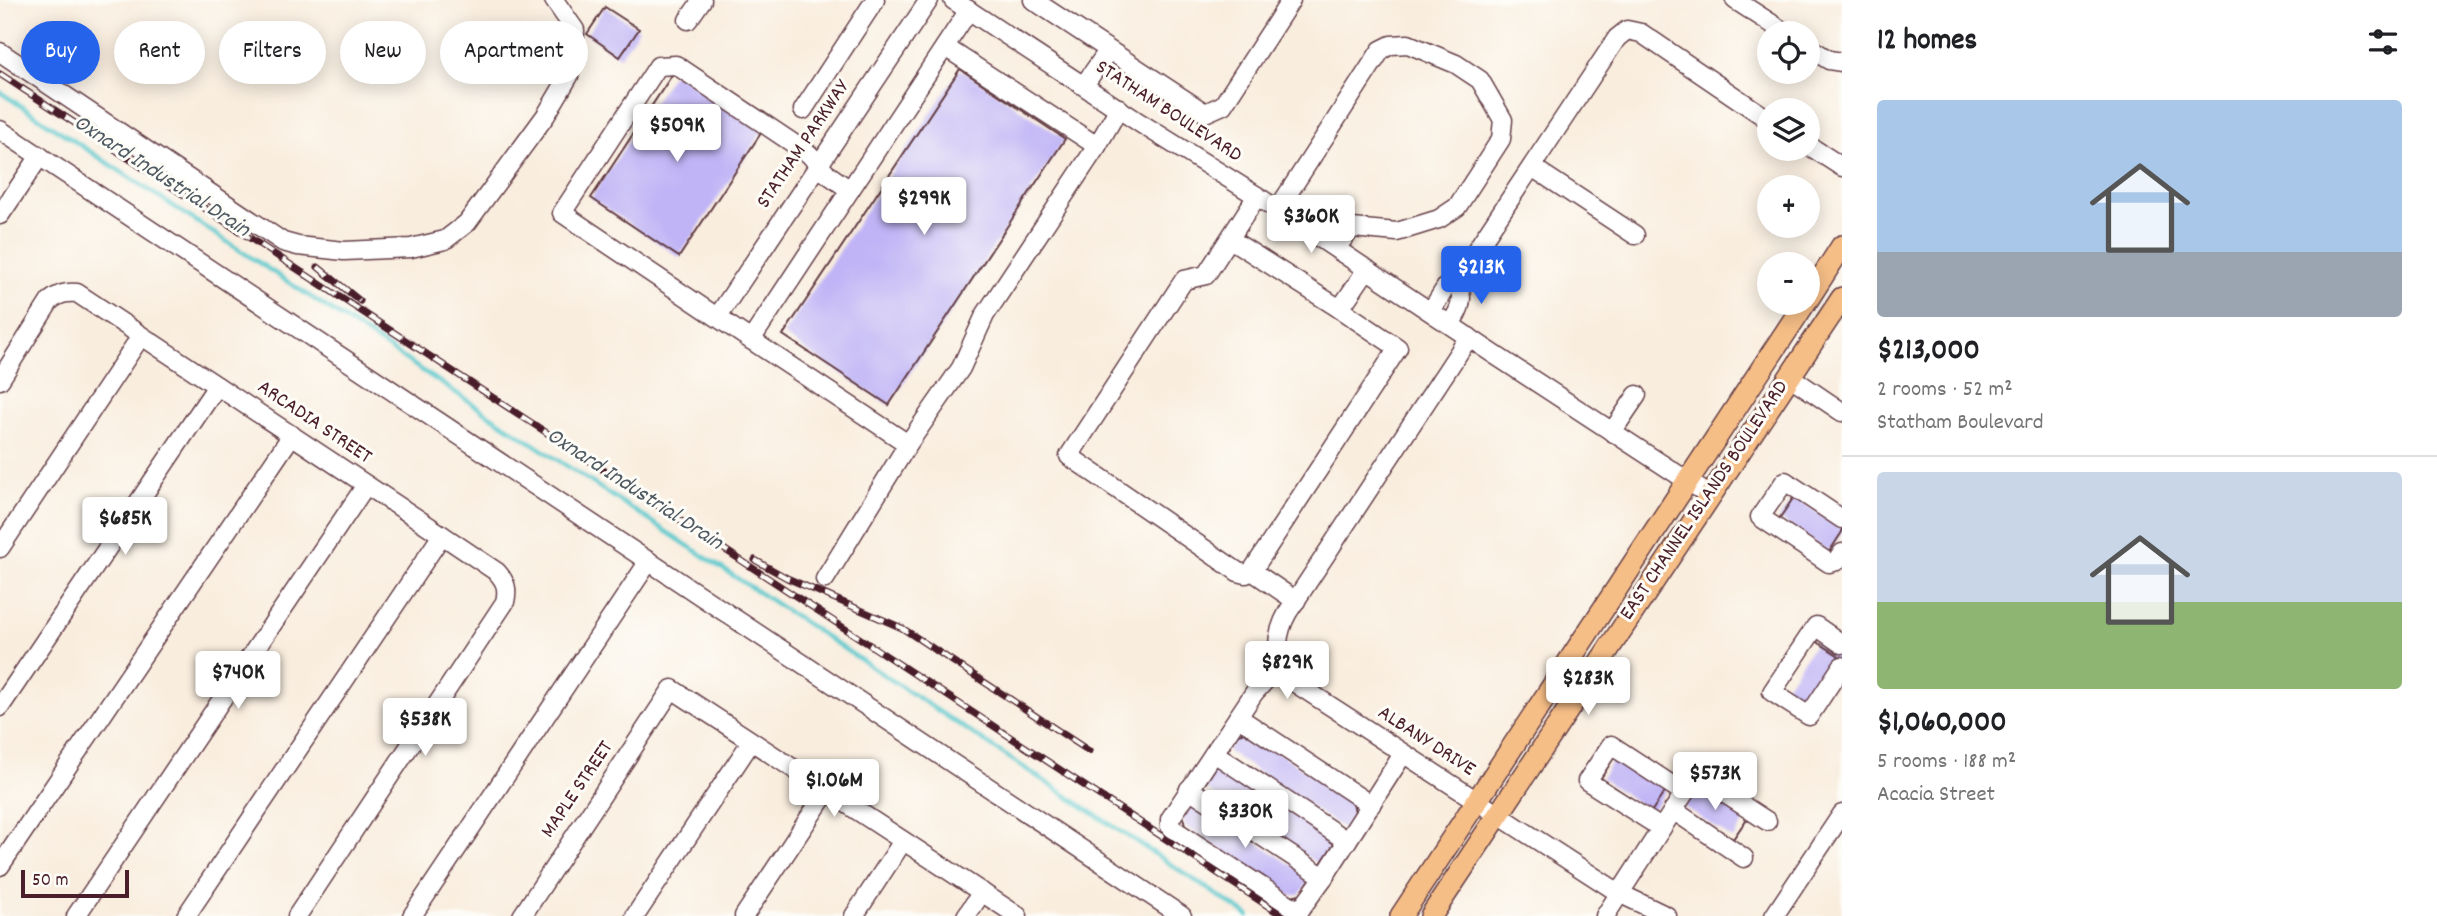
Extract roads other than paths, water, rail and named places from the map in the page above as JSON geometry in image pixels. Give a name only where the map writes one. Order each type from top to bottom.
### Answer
[{"type":"main road","name":"EAST CHANNEL ISLANDS BOULEVARD","points":[[1820,280],[1842,246]]},
{"type":"main road","points":[[1820,285],[1842,262]]},
{"type":"main road","name":"EAST CHANNEL ISLANDS BOULEVARD","points":[[1431,916],[1842,298]]},
{"type":"main road","name":"EAST CHANNEL ISLANDS BOULEVARD","points":[[1401,916],[1797,315]]},
{"type":"main road","points":[[1789,376],[1783,365],[1803,315]]},
{"type":"street","points":[[0,52],[283,242],[344,251],[411,248],[445,240],[467,223],[546,115],[569,76],[575,30],[554,0]]},
{"type":"street","points":[[688,20],[702,0]]},
{"type":"street","points":[[803,110],[875,0]]},
{"type":"street","name":"STATHAM PARKWAY","points":[[718,316],[929,0]]},
{"type":"street","name":"STATHAM BOULEVARD","points":[[953,0],[1278,209],[1709,495]]},
{"type":"street","points":[[1033,0],[1199,111],[1211,113],[1223,105],[1291,0]]},
{"type":"street","points":[[1735,0],[1767,21]]},
{"type":"street","points":[[751,340],[969,10]]},
{"type":"street","points":[[1431,311],[1440,293],[1457,279],[1617,38],[1627,30],[1640,33],[1757,112]]},
{"type":"street","points":[[1278,209],[1381,50],[1391,45],[1408,44],[1456,64],[1480,80],[1503,120],[1501,139],[1457,207],[1439,219],[1397,232],[1352,228],[1336,248]]},
{"type":"street","points":[[945,47],[1097,146]]},
{"type":"street","points":[[1084,86],[1108,51]]},
{"type":"street","points":[[1820,54],[1829,60],[1842,62]]},
{"type":"street","points":[[850,190],[826,173],[809,154],[676,65],[658,66],[562,214],[908,444]]},
{"type":"street","points":[[825,579],[908,444],[961,368],[985,315],[1097,146],[1119,108]]},
{"type":"street","points":[[0,130],[1182,916]]},
{"type":"street","points":[[1820,153],[1842,167]]},
{"type":"street","points":[[0,215],[40,156]]},
{"type":"street","points":[[1532,167],[1635,235]]},
{"type":"street","points":[[1230,239],[1398,348],[1252,571],[1245,574],[1238,572],[1069,456],[1184,280],[1206,275],[1257,196]]},
{"type":"street","points":[[1340,309],[1367,269]]},
{"type":"street","points":[[1450,324],[1460,311],[1463,301],[1457,279]]},
{"type":"street","name":"ARCADIA STREET","points":[[0,380],[50,301],[67,292],[77,293],[497,572],[506,587],[505,602],[297,916]]},
{"type":"street","points":[[0,548],[141,336]]},
{"type":"street","points":[[1403,754],[1299,911],[1170,827],[1170,819],[1254,693],[1274,671],[1282,667],[1277,640],[1283,621],[1469,337]]},
{"type":"street","points":[[1789,376],[1842,412]]},
{"type":"street","points":[[0,707],[217,386]]},
{"type":"street","points":[[1612,432],[1637,395]]},
{"type":"street","points":[[0,866],[292,435]]},
{"type":"street","points":[[1842,519],[1784,481],[1760,517],[1829,563],[1837,561],[1842,553]]},
{"type":"street","points":[[76,916],[366,485]]},
{"type":"street","points":[[186,916],[442,535]]},
{"type":"street","points":[[412,916],[649,561]]},
{"type":"street","points":[[1252,571],[1296,601]]},
{"type":"street","points":[[1842,644],[1816,626],[1772,692],[1808,716],[1842,666]]},
{"type":"street","name":"ALBANY DRIVE","points":[[1282,667],[1297,685],[1497,816],[1619,893],[1667,916]]},
{"type":"street","name":"MAPLE STREET","points":[[522,916],[672,689],[751,742]]},
{"type":"street","points":[[1238,717],[1371,805]]},
{"type":"street","points":[[635,916],[751,742],[1018,916]]},
{"type":"street","points":[[1661,828],[1587,781],[1611,745],[1684,793]]},
{"type":"street","points":[[1214,753],[1347,841]]},
{"type":"street","points":[[1605,916],[1696,775],[1767,821]]},
{"type":"street","points":[[1189,789],[1324,877]]},
{"type":"street","points":[[744,916],[827,791]]},
{"type":"street","points":[[1673,810],[1744,858]]},
{"type":"street","points":[[1774,916],[1842,814]]},
{"type":"street","points":[[854,916],[903,841]]},
{"type":"street","points":[[966,916],[982,892]]},
{"type":"waterway","name":"Oxnard Industrial Drain","points":[[0,92],[1249,916]]},
{"type":"railway","points":[[0,74],[1283,916]]},
{"type":"railway","points":[[318,267],[360,301]]},
{"type":"railway","points":[[755,560],[787,578],[902,628],[1089,751]]}]
